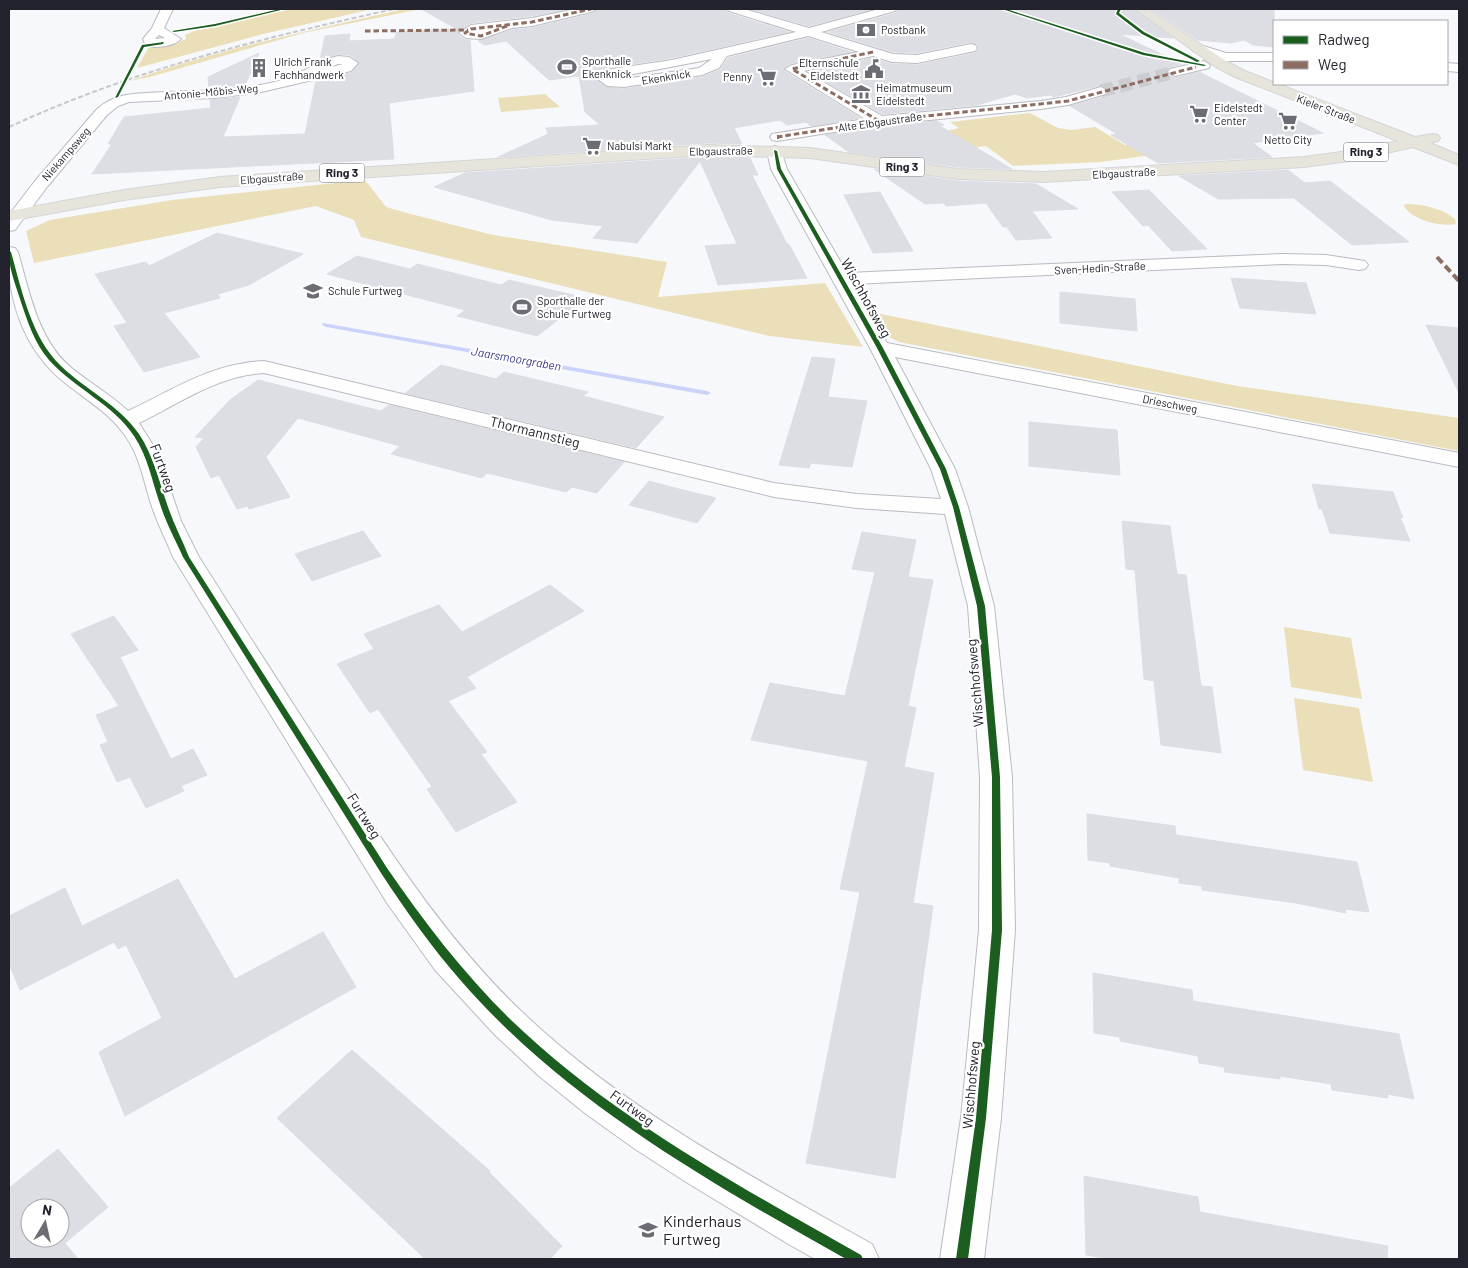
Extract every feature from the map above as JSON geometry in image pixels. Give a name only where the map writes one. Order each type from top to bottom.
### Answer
[{"type":"main road","name":"Kieler Straße","points":[[1141,9],[1221,64],[1240,74],[1459,160]]},
{"type":"main road","points":[[1160,9],[1195,32],[1273,74]]},
{"type":"main road","name":"Kieler Straße","points":[[1294,85],[1459,148]]},
{"type":"main road","name":"Elbgaustraße","points":[[12,219],[124,195],[220,182],[717,150],[776,144],[828,155],[958,174],[1037,177],[1296,162],[1356,155],[1433,138]]},
{"type":"street","points":[[157,29],[167,9]]},
{"type":"street","points":[[507,26],[591,9]]},
{"type":"street","points":[[733,9],[811,31],[892,58],[911,59],[971,48]]},
{"type":"street","name":"Ekenknick","points":[[723,53],[710,67],[696,72],[624,83],[605,79],[606,76],[612,73],[774,42],[891,9]]},
{"type":"street","points":[[1197,48],[1225,57],[1273,57]]},
{"type":"street","points":[[873,52],[792,69],[879,121]]},
{"type":"street","points":[[1175,72],[1204,65]]},
{"type":"street","name":"Antonie-Möbis-Weg","points":[[120,100],[238,92],[302,78]]},
{"type":"street","name":"Alte Elbgaustraße","points":[[776,144],[879,121],[1041,105],[1068,101],[1102,91]]},
{"type":"street","name":"Niekampsweg","points":[[12,219],[102,112],[108,106],[120,100]]},
{"type":"street","name":"Wischhofsweg","points":[[776,144],[779,168],[880,348],[942,469],[956,507],[981,606],[996,778],[997,930],[981,1118],[962,1259]]},
{"type":"street","name":"Furtweg","points":[[10,255],[18,287],[40,345],[49,358],[125,421],[136,434],[147,457],[168,517],[186,557],[380,864],[427,932],[467,981],[511,1025],[561,1070],[638,1128],[706,1172],[857,1259]]},
{"type":"street","name":"Sven-Hedin-Straße","points":[[841,279],[1282,259],[1326,260],[1358,265]]},
{"type":"street","name":"Drieschweg","points":[[880,348],[1459,460]]},
{"type":"street","name":"Thormannstieg","points":[[125,421],[220,373],[241,368],[264,367],[774,490],[857,501],[956,507]]},
{"type":"shaded area","points":[[289,9],[373,9],[263,34],[137,68],[149,47],[177,43],[186,39],[185,35],[196,30]]},
{"type":"shaded area","points":[[404,9],[421,9],[303,33],[130,81],[197,59],[300,33]]},
{"type":"shaded area","points":[[545,94],[560,107],[501,112],[498,98]]},
{"type":"shaded area","points":[[1030,113],[1058,128],[1071,130],[1095,127],[1125,145],[1133,144],[1152,155],[1101,162],[1013,166],[986,146],[962,150],[942,132],[959,128],[950,122]]},
{"type":"shaded area","points":[[365,180],[386,207],[407,213],[493,235],[667,262],[658,297],[825,283],[863,347],[769,336],[361,237],[354,220],[316,206],[34,263],[26,231],[50,220],[172,200]]},
{"type":"shaded area","points":[[1405,204],[1438,209],[1455,219],[1456,224],[1449,225],[1420,219],[1408,211],[1404,206]]},
{"type":"shaded area","points":[[876,313],[1237,386],[1459,418],[1459,451],[899,342],[889,337]]},
{"type":"shaded area","points":[[1284,627],[1351,638],[1362,699],[1291,687]]},
{"type":"shaded area","points":[[1294,698],[1359,708],[1373,782],[1303,770]]},
{"type":"building","points":[[421,9],[568,9],[532,16],[471,23],[458,31],[458,35],[465,40],[470,40],[474,91],[389,103],[394,159],[92,174],[112,144],[108,144],[124,117],[211,108],[210,100],[240,97],[223,137],[305,134],[316,81],[351,73],[360,63],[350,55],[338,54],[320,60],[325,36],[350,34],[349,41],[394,39],[397,32],[457,29]]},
{"type":"building","points":[[599,9],[725,9],[728,13],[789,32],[672,58],[611,67],[600,71],[596,78],[606,87],[624,89],[702,77],[720,70],[728,58],[808,38],[851,52],[792,63],[783,70],[860,118],[811,126],[806,122],[787,125],[780,120],[734,128],[742,144],[708,143],[498,157],[548,134],[546,128],[600,125],[585,112],[579,76],[549,80],[506,41],[485,45],[478,41],[512,30],[532,28],[591,14]]},
{"type":"building","points":[[750,9],[873,9],[809,26]]},
{"type":"building","points":[[899,9],[1133,9],[1173,38],[1119,34],[1182,64],[1170,67],[1166,71],[1167,74],[1175,78],[1199,72],[1323,133],[1253,143],[1272,157],[1158,163],[1111,135],[1117,134],[1070,106],[1107,96],[1110,91],[1102,85],[1054,97],[1050,95],[1027,98],[1015,94],[977,105],[882,114],[809,72],[873,58],[892,64],[917,65],[975,53],[979,49],[977,44],[971,42],[917,53],[893,52],[828,32],[896,13]]},
{"type":"building","points":[[1151,9],[1274,9],[1273,47],[1253,45],[1244,40],[1231,43],[1198,40]]},
{"type":"building","points":[[259,53],[245,85],[209,88],[208,77]]},
{"type":"building","points":[[937,121],[944,125],[940,126],[1012,169],[958,167],[849,152],[825,135],[879,127]]},
{"type":"building","points":[[708,157],[750,158],[758,175],[752,175],[787,244],[789,244],[807,278],[718,285],[705,246],[737,244],[700,161],[637,243],[593,238],[603,226],[552,220],[434,187],[465,173]]},
{"type":"building","points":[[874,169],[958,181],[1036,184],[1078,209],[1032,211],[1052,238],[1016,240],[1007,227],[1003,227],[986,203],[946,206],[944,203],[925,204]]},
{"type":"building","points":[[1288,170],[1305,183],[1330,181],[1409,242],[1352,245],[1294,198],[1218,199],[1179,176]]},
{"type":"building","points":[[1149,190],[1207,249],[1172,251],[1148,225],[1143,226],[1112,192]]},
{"type":"building","points":[[880,192],[913,251],[873,253],[844,195]]},
{"type":"building","points":[[217,233],[303,254],[249,285],[218,294],[220,298],[164,313],[200,357],[144,372],[114,326],[127,323],[95,274],[146,262],[149,266]]},
{"type":"building","points":[[357,256],[410,269],[417,264],[501,285],[509,280],[586,298],[537,336],[457,316],[465,310],[327,274]]},
{"type":"building","points":[[1231,278],[1306,283],[1316,314],[1240,308]]},
{"type":"building","points":[[1060,292],[1135,299],[1137,331],[1060,323]]},
{"type":"building","points":[[1426,325],[1459,328],[1459,393]]},
{"type":"building","points":[[812,357],[835,359],[828,397],[867,401],[852,467],[811,463],[809,468],[779,465]]},
{"type":"building","points":[[441,365],[496,379],[504,372],[588,392],[583,396],[664,417],[636,448],[405,393]]},
{"type":"building","points":[[258,380],[381,411],[389,405],[624,462],[597,493],[572,487],[566,492],[487,473],[482,478],[391,454],[400,446],[298,418],[266,457],[290,497],[249,509],[248,506],[237,509],[219,475],[211,478],[196,447],[204,438],[195,437],[231,399]]},
{"type":"building","points":[[1029,422],[1117,430],[1120,475],[1029,466]]},
{"type":"building","points":[[649,481],[716,498],[697,523],[629,505]]},
{"type":"building","points":[[1312,484],[1393,492],[1403,518],[1400,517],[1410,541],[1330,533],[1322,509],[1319,509]]},
{"type":"building","points":[[1122,521],[1170,526],[1177,574],[1186,575],[1201,686],[1212,687],[1221,753],[1161,745],[1154,681],[1144,679],[1135,570],[1126,569]]},
{"type":"building","points":[[363,531],[381,556],[312,581],[295,554]]},
{"type":"building","points":[[862,532],[916,540],[908,577],[933,580],[908,706],[916,708],[904,767],[934,773],[913,903],[933,906],[895,1178],[806,1163],[860,892],[840,889],[868,761],[751,740],[770,683],[845,696],[875,572],[852,569]]},
{"type":"building","points":[[550,585],[584,611],[467,677],[476,688],[448,701],[487,752],[481,754],[517,802],[456,832],[427,789],[432,787],[378,709],[370,713],[337,664],[374,649],[364,634],[439,605],[462,632]]},
{"type":"building","points":[[114,616],[138,650],[120,657],[171,759],[193,749],[207,775],[181,786],[184,791],[146,808],[130,777],[117,782],[100,745],[108,742],[96,715],[119,706],[71,634]]},
{"type":"building","points":[[1087,814],[1175,826],[1176,835],[1357,862],[1369,912],[1345,909],[1346,913],[1296,903],[1202,890],[1202,886],[1179,883],[1179,878],[1110,866],[1110,863],[1088,860]]},
{"type":"building","points":[[178,879],[235,979],[323,932],[356,987],[125,1116],[99,1052],[162,1018],[126,945],[118,949],[114,942],[20,990],[9,964],[9,916],[65,888],[82,926]]},
{"type":"building","points":[[1093,973],[1192,990],[1193,1001],[1399,1034],[1414,1099],[1387,1094],[1388,1098],[1332,1090],[1331,1084],[1280,1076],[1280,1079],[1225,1072],[1224,1067],[1199,1063],[1198,1056],[1120,1041],[1120,1037],[1094,1033]]},
{"type":"building","points":[[352,1050],[490,1171],[562,1246],[550,1259],[425,1259],[277,1118]]},
{"type":"building","points":[[58,1149],[108,1207],[70,1239],[70,1198],[20,1198],[20,1248],[69,1248],[78,1259],[9,1259],[9,1188]]},
{"type":"building","points":[[1084,1176],[1198,1197],[1200,1212],[1388,1246],[1387,1259],[1111,1259],[1086,1255]]},
{"type":"waterway","name":"Jaarsmoorgraben","points":[[326,325],[707,393]]},
{"type":"tunnel","points":[[1101,91],[1175,72]]},
{"type":"railway","points":[[9,127],[103,88],[151,72],[246,44],[394,9]]},
{"type":"marked path","points":[[507,26],[481,36],[465,33],[471,29],[532,22],[591,9]]},
{"type":"marked path","points":[[365,31],[468,30]]},
{"type":"marked path","points":[[873,52],[792,69],[879,121]]},
{"type":"marked path","points":[[777,137],[879,121],[1068,101],[1196,67]]},
{"type":"marked path","points":[[1437,257],[1459,281]]},
{"type":"cycle path","points":[[174,31],[215,25],[283,9]]},
{"type":"cycle path","points":[[1004,9],[1144,54],[1204,65]]},
{"type":"cycle path","points":[[1119,9],[1117,13],[1143,33],[1198,61]]},
{"type":"cycle path","points":[[116,97],[143,46],[163,43]]},
{"type":"cycle path","points":[[775,151],[779,169],[880,348],[943,469],[956,507],[981,606],[996,777],[997,930],[981,1118],[962,1259]]},
{"type":"cycle path","points":[[9,252],[25,308],[43,349],[60,368],[117,413],[142,443],[154,473],[169,521],[186,557],[384,870],[415,916],[448,959],[508,1023],[553,1063],[600,1100],[700,1168],[857,1259]]},
{"type":"place","name":"Postbank","points":[[866,30]]},
{"type":"place","name":"Sporthalle Ekenknick","points":[[567,67]]},
{"type":"place","name":"Ulrich Frank Fachhandwerk","points":[[259,68]]},
{"type":"place","name":"Elternschule Eidelstedt","points":[[874,69]]},
{"type":"place","name":"Penny","points":[[767,77]]},
{"type":"place","name":"Heimatmuseum Eidelstedt","points":[[861,94]]},
{"type":"place","name":"Eidelstedt Center","points":[[1199,114]]},
{"type":"place","name":"Netto City","points":[[1288,121]]},
{"type":"place","name":"Nabulsi Markt","points":[[592,146]]},
{"type":"place","name":"Schule Furtweg","points":[[313,291]]},
{"type":"place","name":"Sporthalle der Schule Furtweg","points":[[522,307]]},
{"type":"place","name":"Kinderhaus Furtweg","points":[[648,1230]]}]
